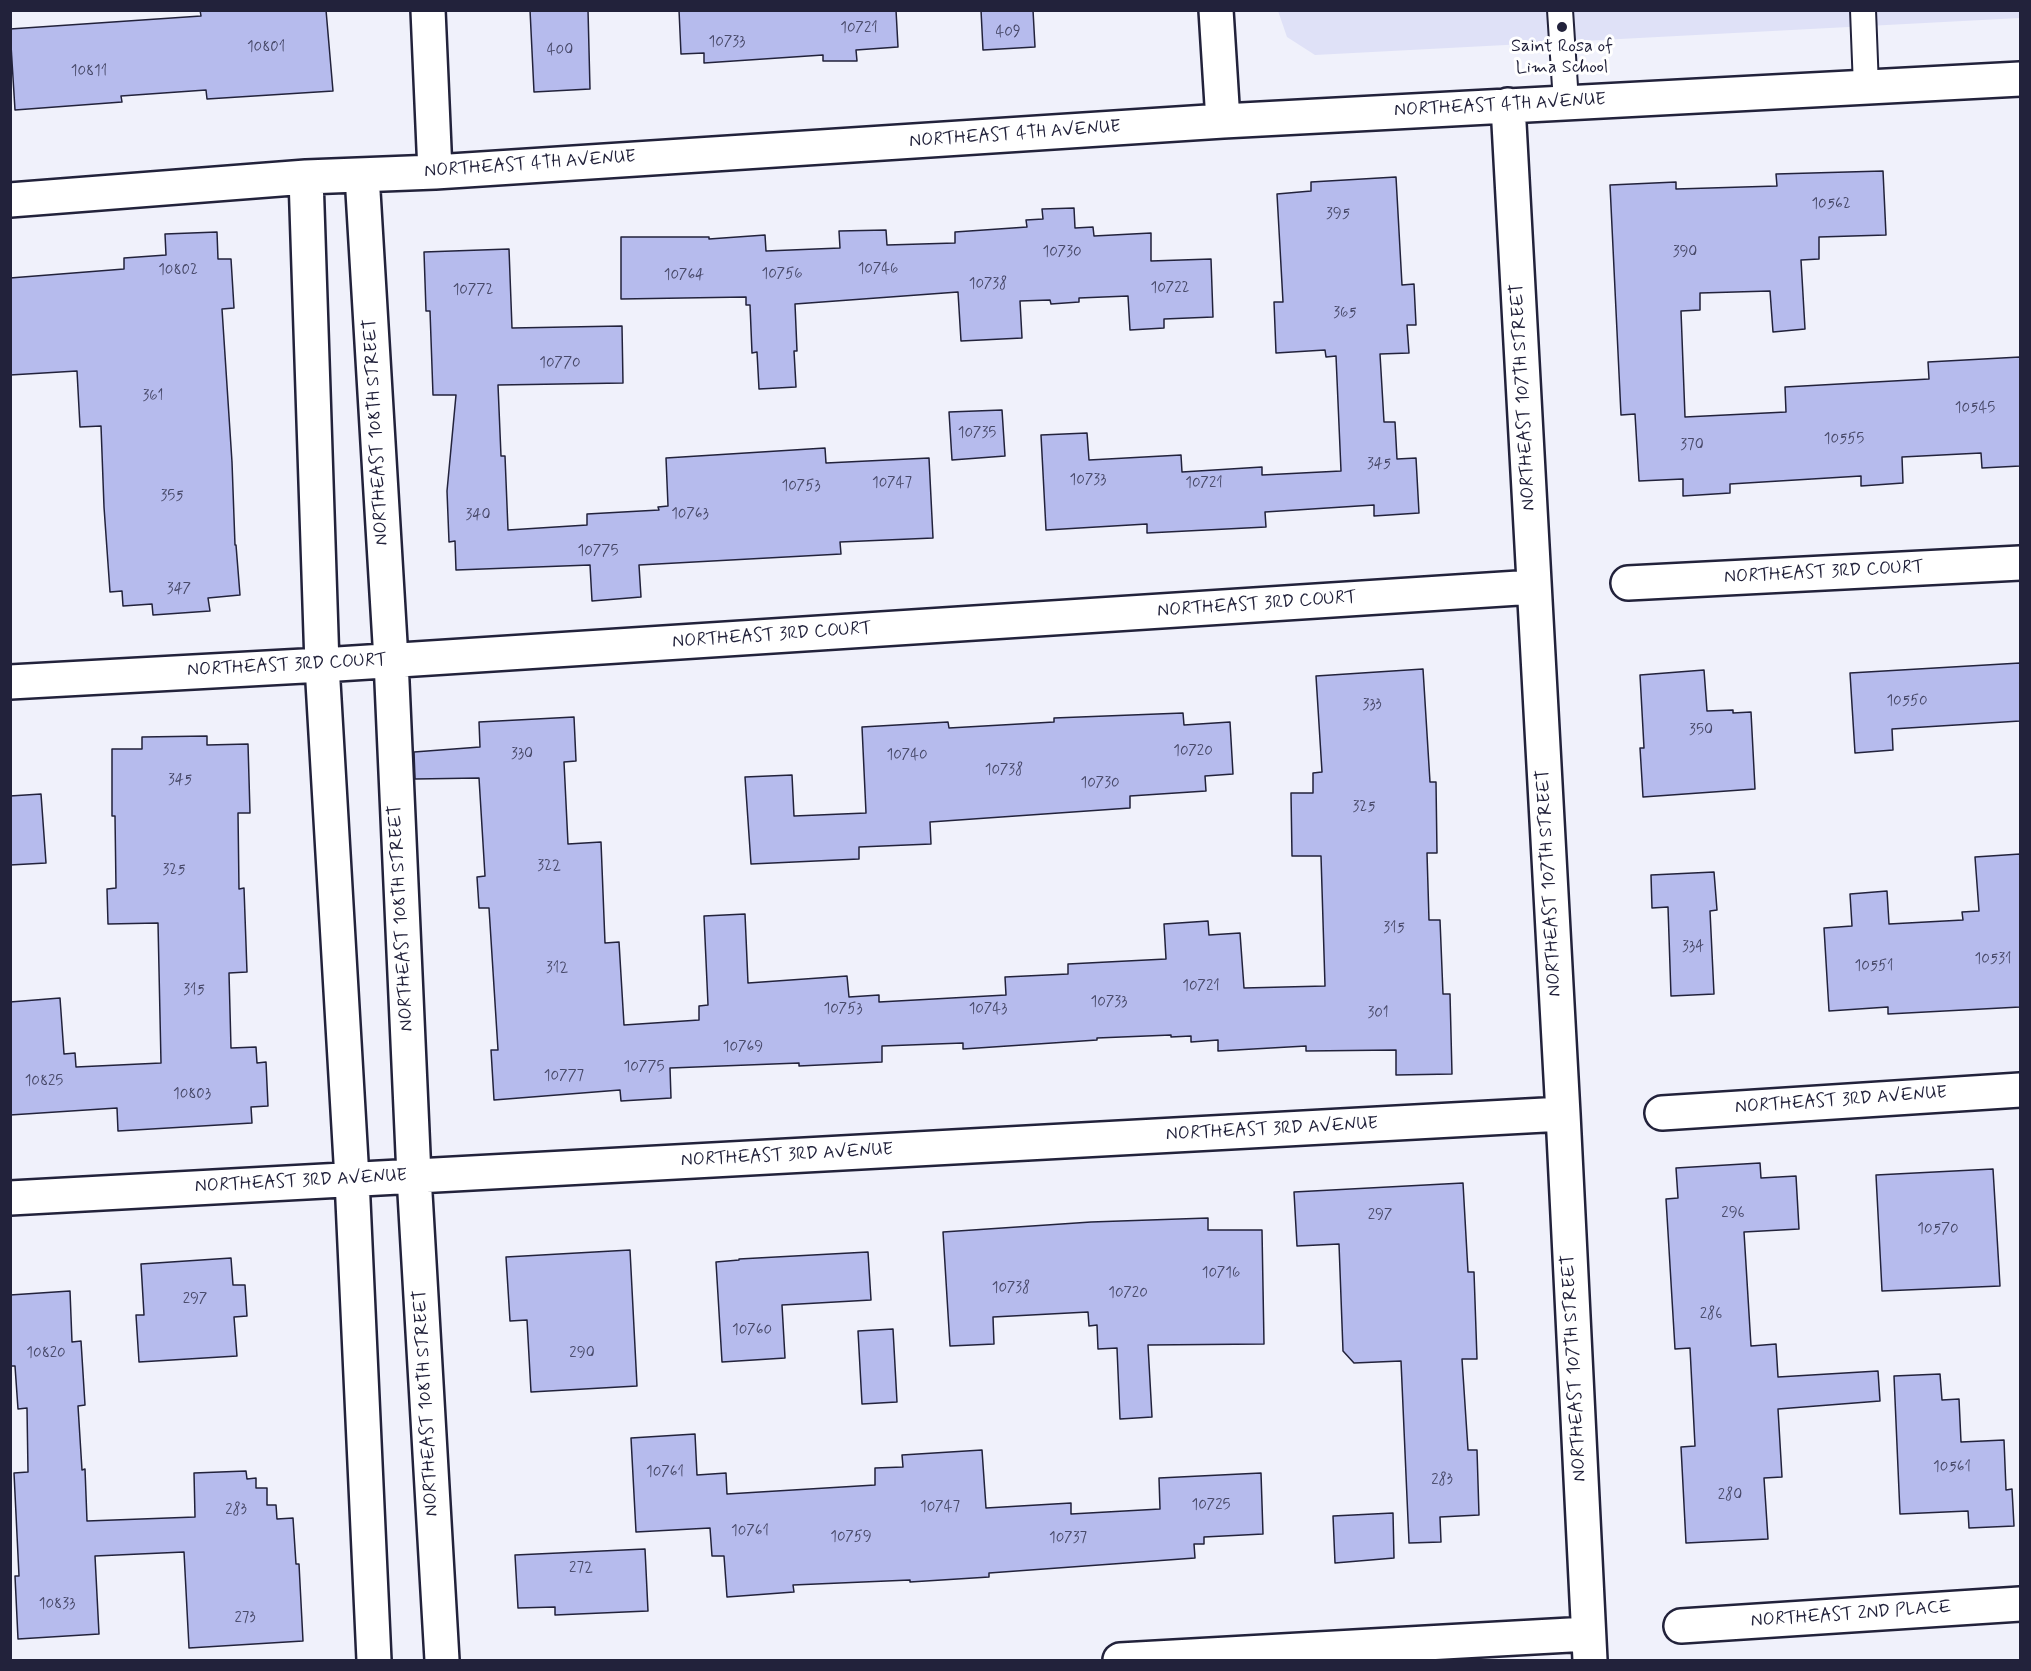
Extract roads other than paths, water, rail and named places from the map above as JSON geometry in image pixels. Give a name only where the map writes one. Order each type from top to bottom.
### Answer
[{"type":"street","points":[[428,10],[435,172]]},
{"type":"street","points":[[1216,10],[1223,121]]},
{"type":"street","name":"NORTHEAST 4TH AVENUE","points":[[10,200],[306,177],[435,172],[1223,121],[2020,79]]},
{"type":"street","name":"NORTHEAST 107TH STREET","points":[[1508,105],[1563,1114],[1589,1647]]},
{"type":"street","name":"NORTHEAST 108TH STREET","points":[[362,175],[391,660],[414,1176],[442,1660]]},
{"type":"street","points":[[306,177],[322,665],[352,1179],[374,1660]]},
{"type":"street","name":"NORTHEAST 3RD COURT","points":[[1628,582],[2020,563]]},
{"type":"street","name":"NORTHEAST 3RD COURT","points":[[10,682],[322,665],[1534,587]]},
{"type":"street","name":"NORTHEAST 3RD AVENUE","points":[[1662,1113],[2020,1090]]},
{"type":"street","name":"NORTHEAST 3RD AVENUE","points":[[10,1198],[1563,1114]]},
{"type":"street","name":"NORTHEAST 2ND PLACE","points":[[1681,1626],[2020,1604]]},
{"type":"street","points":[[1120,1660],[1589,1647]]},
{"type":"lane","points":[[1560,10],[1566,102]]},
{"type":"lane","points":[[1863,10],[1866,87]]},
{"type":"place","name":"Saint Rosa of Lima School","points":[[1562,27]]}]
